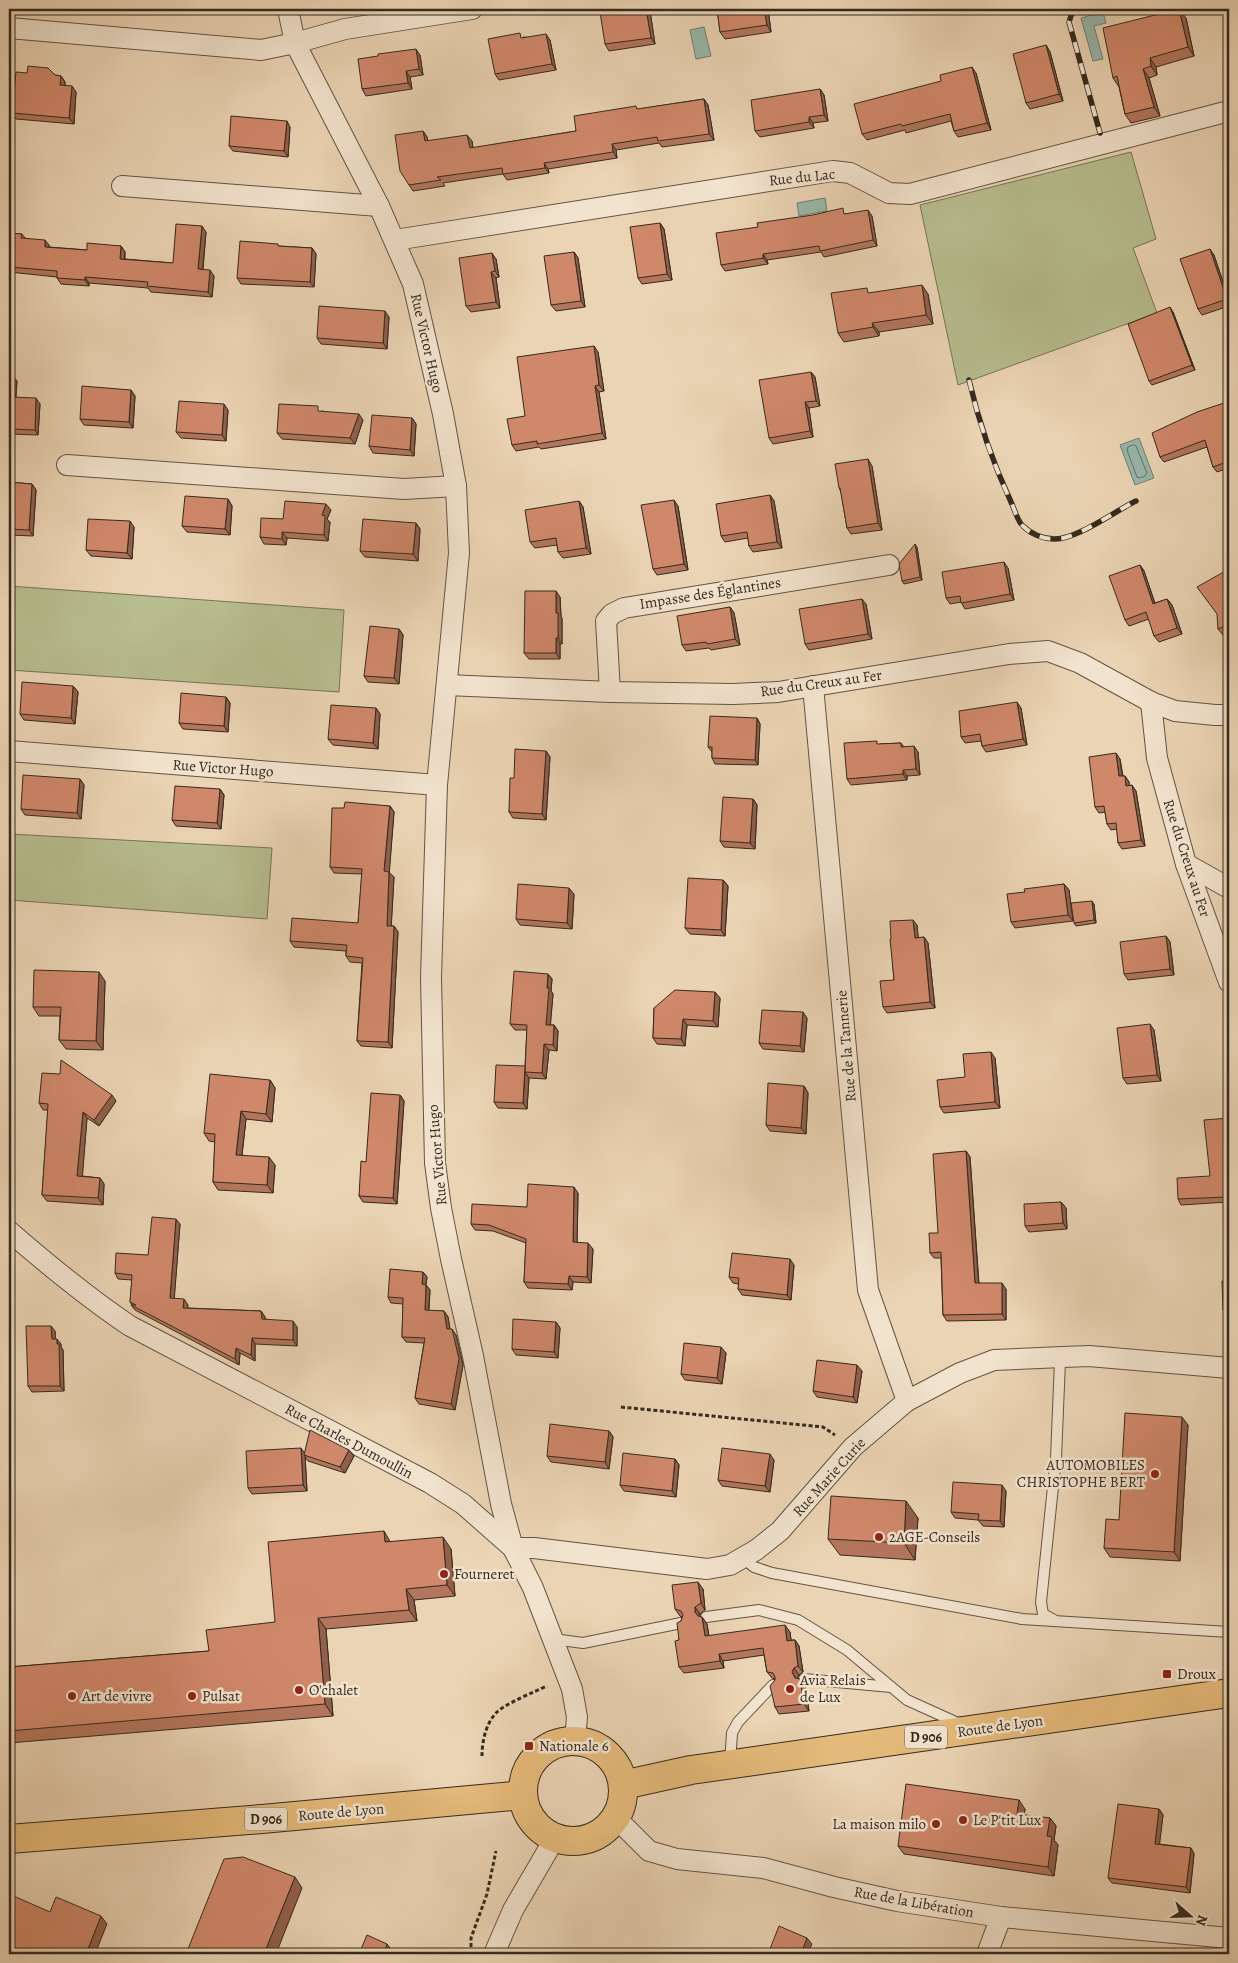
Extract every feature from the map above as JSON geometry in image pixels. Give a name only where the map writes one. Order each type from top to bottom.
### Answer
[{"type":"main road","name":"Route de Lyon","points":[[623,1785],[691,1770],[1229,1693]]},
{"type":"main road","points":[[574,1740],[592,1744],[607,1754],[618,1768],[623,1785],[622,1802],[616,1818],[604,1831],[589,1839],[572,1842],[554,1838],[542,1831],[532,1821],[526,1809],[523,1794],[524,1778],[531,1763],[537,1756],[543,1750],[558,1743],[574,1740]]},
{"type":"main road","name":"Route de Lyon","points":[[9,1839],[271,1819],[523,1794]]},
{"type":"street","name":"Rue Victor Hugo","points":[[288,9],[295,43],[379,206],[413,284],[444,414],[456,486],[459,553],[437,785],[431,977],[435,1163],[451,1259],[473,1356],[501,1504],[513,1548]]},
{"type":"street","points":[[9,28],[260,50],[295,43],[345,29],[472,9]]},
{"type":"street","name":"Rue du Lac","points":[[395,240],[833,171],[850,174],[890,192],[910,194],[1229,111]]},
{"type":"street","points":[[122,186],[379,206]]},
{"type":"street","points":[[67,464],[404,489],[456,486]]},
{"type":"street","name":"Impasse des Églantines","points":[[610,692],[606,621],[612,614],[624,608],[889,565]]},
{"type":"street","name":"Rue du Creux au Fer","points":[[447,685],[610,692],[733,694],[778,692],[1009,654],[1048,651],[1080,663],[1151,702],[1175,711],[1229,715]]},
{"type":"street","name":"Rue de la Tannerie","points":[[813,686],[868,1290],[907,1402]]},
{"type":"street","name":"Rue du Creux au Fer","points":[[1151,702],[1156,758],[1186,864],[1229,982]]},
{"type":"street","name":"Rue Victor Hugo","points":[[9,751],[437,785]]},
{"type":"street","points":[[1186,864],[1229,888]]},
{"type":"street","name":"Rue Charles Dumoullin","points":[[9,1231],[56,1273],[89,1299],[130,1326],[449,1494],[486,1523],[513,1548],[533,1588],[568,1676],[577,1717],[574,1740]]},
{"type":"street","name":"Rue Marie Curie","points":[[513,1548],[534,1548],[707,1569],[730,1565],[756,1550],[780,1532],[853,1447],[907,1402],[960,1373],[994,1360],[1063,1357],[1127,1359],[1229,1368]]},
{"type":"street","name":"Rue de la Libération","points":[[616,1818],[650,1851],[677,1859],[763,1868],[897,1901],[1001,1917],[1229,1938]]},
{"type":"street","points":[[494,1954],[513,1910],[554,1838]]},
{"type":"street","points":[[987,1954],[1001,1917]]},
{"type":"lane","points":[[1057,1622],[1043,1614],[1041,1602],[1056,1458],[1060,1361],[1063,1357]]},
{"type":"lane","points":[[743,1558],[754,1567],[772,1573],[1012,1618],[1229,1632]]},
{"type":"lane","points":[[706,1617],[758,1610],[798,1620],[847,1650],[906,1700],[972,1730]]},
{"type":"lane","points":[[553,1639],[583,1643],[681,1623]]},
{"type":"lane","points":[[804,1679],[890,1687]]},
{"type":"lane","points":[[730,1765],[732,1733],[738,1722],[773,1685]]},
{"type":"path","points":[[621,1406],[823,1427],[853,1447]]},
{"type":"path","points":[[482,1756],[482,1742],[487,1728],[497,1712],[568,1676]]},
{"type":"path","points":[[470,1954],[472,1938],[487,1894],[496,1851]]},
{"type":"green space","points":[[1131,152],[1156,239],[1133,248],[1157,313],[958,385],[920,205]]},
{"type":"green space","points":[[9,586],[344,610],[339,692],[9,670]]},
{"type":"green space","points":[[9,834],[272,848],[267,919],[9,900]]},
{"type":"water","points":[[1103,12],[1106,23],[1094,26],[1103,59],[1093,61],[1081,18]]},
{"type":"water","points":[[704,27],[711,56],[696,59],[690,30]]},
{"type":"water","points":[[825,198],[827,211],[799,216],[797,203]]},
{"type":"water","points":[[1139,438],[1154,478],[1135,485],[1120,445]]},
{"type":"building","points":[[621,9],[646,9],[651,38],[605,44],[600,12]]},
{"type":"building","points":[[717,9],[764,9],[767,25],[720,32]]},
{"type":"building","points":[[1179,9],[1188,47],[1150,58],[1151,66],[1143,69],[1154,107],[1125,114],[1117,76],[1113,78],[1103,28]]},
{"type":"building","points":[[520,33],[521,38],[546,34],[552,64],[495,74],[488,39]]},
{"type":"building","points":[[1046,45],[1059,94],[1026,103],[1013,54]]},
{"type":"building","points":[[416,49],[419,69],[406,71],[408,83],[362,89],[358,59],[378,56],[378,54]]},
{"type":"building","points":[[28,66],[48,68],[55,75],[61,76],[60,85],[72,86],[69,118],[12,113],[16,72],[27,73]]},
{"type":"building","points":[[972,67],[987,123],[954,131],[950,114],[862,134],[854,104],[941,81],[940,75]]},
{"type":"building","points":[[820,89],[824,115],[809,117],[809,122],[755,131],[751,100]]},
{"type":"building","points":[[704,99],[709,134],[658,141],[657,137],[612,144],[613,152],[544,163],[545,168],[503,174],[502,168],[437,177],[441,180],[409,185],[400,171],[395,135],[423,131],[425,141],[467,135],[470,148],[576,131],[574,116],[636,106],[637,109]]},
{"type":"building","points":[[231,116],[287,121],[284,151],[229,146]]},
{"type":"building","points":[[843,208],[844,214],[868,210],[873,240],[820,251],[819,246],[763,254],[763,258],[721,265],[716,233],[758,227],[757,223],[813,215]]},
{"type":"building","points":[[660,223],[667,274],[638,278],[630,227]]},
{"type":"building","points":[[176,224],[202,226],[198,269],[210,270],[208,292],[147,286],[148,282],[85,277],[85,280],[57,278],[57,271],[9,267],[9,233],[22,234],[21,238],[45,240],[45,247],[87,250],[87,243],[121,246],[120,259],[173,263]]},
{"type":"building","points":[[240,241],[312,248],[310,282],[237,278]]},
{"type":"building","points":[[1210,249],[1227,299],[1198,309],[1180,259]]},
{"type":"building","points":[[574,252],[581,301],[551,305],[544,256]]},
{"type":"building","points":[[492,253],[495,271],[491,272],[496,302],[466,306],[459,258]]},
{"type":"building","points":[[922,285],[926,315],[872,323],[873,327],[838,333],[831,293],[867,288],[868,293]]},
{"type":"building","points":[[319,306],[385,311],[383,343],[317,338]]},
{"type":"building","points":[[1170,307],[1192,365],[1149,381],[1128,324]]},
{"type":"building","points":[[594,346],[599,385],[595,386],[602,433],[537,444],[537,441],[512,445],[507,419],[525,416],[517,357]]},
{"type":"building","points":[[811,372],[816,401],[805,402],[810,431],[769,438],[759,380]]},
{"type":"building","points":[[9,375],[13,376],[11,397],[36,398],[35,430],[9,429]]},
{"type":"building","points":[[82,386],[131,390],[129,422],[80,419]]},
{"type":"building","points":[[179,401],[224,404],[222,435],[176,432]]},
{"type":"building","points":[[1224,403],[1229,418],[1229,461],[1213,467],[1205,440],[1160,457],[1152,433],[1197,412]]},
{"type":"building","points":[[279,404],[318,406],[318,411],[359,414],[350,438],[277,433]]},
{"type":"building","points":[[372,415],[412,418],[410,450],[369,446]]},
{"type":"building","points":[[868,459],[878,523],[847,528],[835,464]]},
{"type":"building","points":[[9,482],[32,484],[29,530],[9,529]]},
{"type":"building","points":[[770,495],[777,542],[749,546],[747,532],[721,536],[716,504]]},
{"type":"building","points":[[185,496],[228,499],[225,529],[182,526]]},
{"type":"building","points":[[674,500],[684,564],[653,569],[641,505]]},
{"type":"building","points":[[285,501],[326,504],[322,515],[325,516],[324,535],[282,532],[282,539],[260,537],[261,518],[283,519]]},
{"type":"building","points":[[579,501],[586,548],[558,552],[556,538],[530,542],[525,510]]},
{"type":"building","points":[[88,519],[130,521],[127,553],[86,550]]},
{"type":"building","points":[[363,519],[416,523],[413,554],[360,551]]},
{"type":"building","points":[[915,544],[920,577],[902,581],[899,564]]},
{"type":"building","points":[[1004,562],[1010,594],[961,603],[960,596],[946,598],[942,572]]},
{"type":"building","points":[[1140,565],[1153,604],[1167,599],[1177,628],[1154,636],[1146,612],[1125,620],[1109,576]]},
{"type":"building","points":[[1229,569],[1229,624],[1218,629],[1217,614],[1197,587]]},
{"type":"building","points":[[525,591],[556,591],[558,638],[556,638],[556,653],[524,653]]},
{"type":"building","points":[[862,599],[868,634],[805,644],[799,609]]},
{"type":"building","points":[[730,607],[735,639],[707,644],[706,642],[682,645],[677,616]]},
{"type":"building","points":[[370,626],[399,629],[394,678],[364,676]]},
{"type":"building","points":[[22,682],[73,686],[71,718],[20,714]]},
{"type":"building","points":[[181,693],[226,697],[224,726],[179,723]]},
{"type":"building","points":[[1017,702],[1023,739],[982,746],[980,734],[961,737],[959,711]]},
{"type":"building","points":[[331,705],[376,708],[373,743],[328,739]]},
{"type":"building","points":[[710,716],[757,718],[755,760],[712,758],[712,747],[708,747]]},
{"type":"building","points":[[877,741],[877,744],[901,743],[901,747],[914,746],[916,769],[903,770],[903,774],[847,779],[844,743]]},
{"type":"building","points":[[515,749],[546,751],[542,814],[509,812],[510,778],[514,778]]},
{"type":"building","points":[[1116,753],[1119,776],[1125,776],[1126,786],[1132,785],[1141,840],[1118,843],[1116,823],[1107,824],[1104,806],[1095,807],[1089,757]]},
{"type":"building","points":[[23,775],[80,779],[77,813],[21,809]]},
{"type":"building","points":[[175,786],[220,789],[217,823],[172,820]]},
{"type":"building","points":[[1226,786],[1229,786],[1229,797]]},
{"type":"building","points":[[723,797],[753,799],[750,843],[720,841]]},
{"type":"building","points":[[345,802],[390,806],[384,871],[389,872],[387,926],[394,926],[388,1042],[357,1041],[363,958],[346,956],[347,945],[290,941],[292,918],[358,923],[362,869],[330,867],[332,808],[344,808]]},
{"type":"building","points":[[688,878],[723,880],[721,930],[685,928]]},
{"type":"building","points":[[518,884],[569,888],[567,923],[516,919]]},
{"type":"building","points":[[1064,884],[1068,915],[1011,922],[1007,894],[1025,892],[1024,889]]},
{"type":"building","points":[[1092,901],[1094,920],[1074,923],[1071,903]]},
{"type":"building","points":[[913,920],[915,938],[924,937],[930,1002],[883,1007],[880,981],[894,980],[890,921]]},
{"type":"building","points":[[1229,923],[1229,938],[1224,925]]},
{"type":"building","points":[[1166,936],[1170,969],[1124,974],[1120,942]]},
{"type":"building","points":[[34,970],[99,972],[96,1041],[59,1040],[61,1007],[33,1007]]},
{"type":"building","points":[[514,971],[548,974],[547,988],[549,988],[546,1025],[554,1025],[553,1045],[544,1044],[542,1073],[525,1072],[527,1025],[510,1024]]},
{"type":"building","points":[[675,990],[715,992],[713,1021],[683,1019],[681,1039],[653,1038],[654,1008]]},
{"type":"building","points":[[762,1010],[803,1012],[800,1046],[759,1043]]},
{"type":"building","points":[[1150,1024],[1157,1075],[1123,1078],[1117,1028]]},
{"type":"building","points":[[991,1052],[995,1102],[940,1107],[937,1080],[965,1077],[963,1054]]},
{"type":"building","points":[[61,1060],[112,1095],[94,1120],[83,1112],[77,1176],[100,1178],[98,1198],[42,1195],[48,1104],[39,1103],[42,1073],[60,1074]]},
{"type":"building","points":[[496,1065],[525,1066],[523,1103],[494,1102]]},
{"type":"building","points":[[210,1074],[270,1080],[266,1114],[241,1111],[236,1155],[269,1157],[267,1185],[213,1182],[215,1134],[204,1133]]},
{"type":"building","points":[[768,1083],[804,1086],[801,1128],[766,1125]]},
{"type":"building","points":[[371,1093],[400,1095],[393,1198],[359,1196],[361,1161],[366,1162]]},
{"type":"building","points":[[1229,1118],[1229,1310],[1223,1310],[1222,1281],[1228,1281],[1227,1197],[1178,1199],[1177,1178],[1210,1176],[1204,1120]]},
{"type":"building","points":[[966,1151],[975,1283],[1002,1283],[1002,1314],[943,1315],[941,1252],[930,1253],[929,1233],[938,1233],[933,1154]]},
{"type":"building","points":[[528,1184],[574,1187],[573,1242],[588,1243],[587,1277],[569,1276],[568,1284],[524,1282],[526,1239],[489,1225],[471,1224],[472,1204],[527,1207]]},
{"type":"building","points":[[1061,1202],[1063,1223],[1025,1226],[1024,1204]]},
{"type":"building","points":[[152,1217],[176,1219],[170,1298],[184,1299],[183,1308],[261,1311],[262,1319],[293,1321],[293,1340],[252,1338],[251,1355],[236,1348],[235,1359],[131,1305],[136,1305],[130,1302],[132,1275],[115,1273],[116,1253],[148,1255]]},
{"type":"building","points":[[732,1253],[790,1259],[787,1295],[738,1289],[739,1278],[729,1277]]},
{"type":"building","points":[[390,1269],[423,1272],[422,1284],[426,1285],[425,1310],[444,1311],[447,1329],[452,1329],[459,1359],[451,1404],[415,1398],[425,1338],[402,1337],[403,1298],[388,1297]]},
{"type":"building","points":[[513,1319],[556,1322],[554,1352],[512,1349]]},
{"type":"building","points":[[26,1326],[51,1326],[52,1339],[57,1339],[57,1344],[59,1344],[60,1386],[28,1386]]},
{"type":"building","points":[[684,1343],[721,1347],[717,1378],[681,1374]]},
{"type":"building","points":[[817,1360],[857,1365],[853,1397],[813,1391]]},
{"type":"building","points":[[1125,1413],[1182,1417],[1174,1552],[1104,1548],[1106,1519],[1119,1520]]},
{"type":"building","points":[[550,1424],[609,1431],[605,1462],[547,1456]]},
{"type":"building","points":[[310,1430],[349,1450],[340,1467],[304,1455]]},
{"type":"building","points":[[301,1448],[303,1485],[248,1488],[246,1451]]},
{"type":"building","points":[[722,1448],[770,1454],[765,1486],[718,1480]]},
{"type":"building","points":[[623,1453],[675,1459],[672,1491],[620,1485]]},
{"type":"building","points":[[953,1482],[1002,1485],[1000,1521],[978,1520],[979,1514],[951,1512]]},
{"type":"building","points":[[831,1496],[906,1501],[904,1543],[828,1539]]},
{"type":"building","points":[[384,1531],[385,1542],[443,1537],[447,1585],[406,1589],[409,1610],[318,1618],[325,1704],[9,1731],[9,1667],[209,1651],[206,1630],[275,1622],[268,1542]]},
{"type":"building","points":[[698,1582],[701,1603],[695,1607],[695,1612],[698,1616],[702,1617],[705,1636],[785,1625],[787,1641],[795,1640],[798,1666],[792,1672],[795,1678],[800,1679],[804,1704],[775,1707],[770,1686],[775,1677],[773,1673],[767,1672],[763,1648],[719,1654],[720,1661],[679,1667],[675,1641],[679,1640],[677,1623],[681,1621],[683,1615],[681,1611],[675,1609],[672,1585]]},
{"type":"building","points":[[906,1784],[1019,1800],[1017,1814],[1050,1818],[1047,1836],[1052,1837],[1048,1867],[898,1846]]},
{"type":"building","points":[[1118,1804],[1159,1809],[1155,1844],[1191,1848],[1186,1887],[1108,1878]]},
{"type":"building","points":[[243,1857],[295,1877],[264,1954],[186,1954],[224,1859]]},
{"type":"building","points":[[9,1894],[50,1912],[56,1897],[101,1916],[86,1954],[9,1954]]},
{"type":"building","points":[[779,1926],[807,1938],[801,1954],[768,1954]]},
{"type":"building","points":[[367,1935],[387,1944],[385,1951],[392,1954],[359,1954]]},
{"type":"railway","points":[[1085,9],[1072,13],[1069,22],[1100,133]]},
{"type":"railway","points":[[969,380],[982,427],[998,473],[1023,526],[1037,536],[1054,539],[1063,538],[1084,530],[1136,501]]},
{"type":"place","name":"AUTOMOBILES CHRISTOPHE BERT","points":[[1155,1474]]},
{"type":"place","name":"2AGE-Conseils","points":[[879,1537]]},
{"type":"place","name":"Fourneret","points":[[444,1574]]},
{"type":"place","name":"Droux","points":[[1167,1674]]},
{"type":"place","name":"Avia Relais de Lux","points":[[790,1689]]},
{"type":"place","name":"O'chalet","points":[[299,1690]]},
{"type":"place","name":"Art de vivre","points":[[72,1696]]},
{"type":"place","name":"Pulsat","points":[[192,1696]]},
{"type":"place","name":"Nationale 6","points":[[529,1746]]},
{"type":"place","name":"Le P'tit Lux","points":[[963,1820]]},
{"type":"place","name":"La maison milo","points":[[936,1824]]}]
